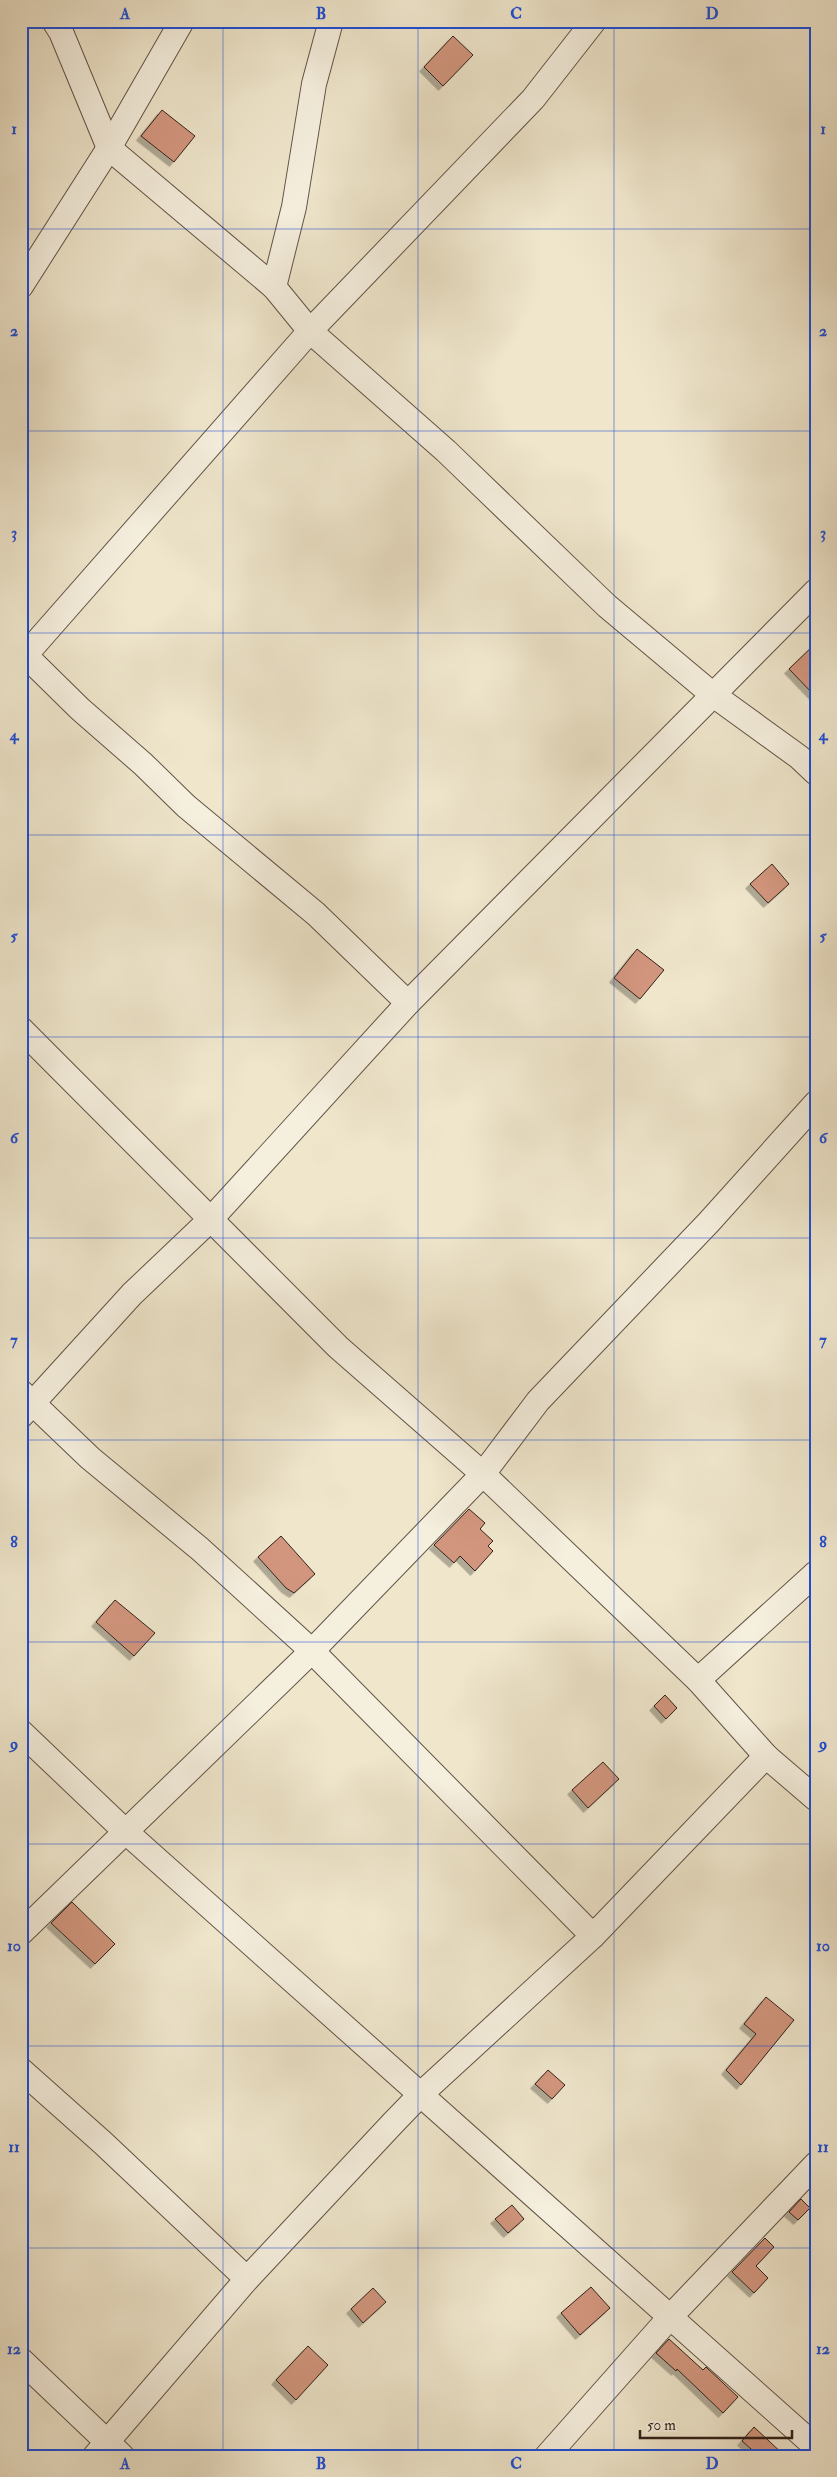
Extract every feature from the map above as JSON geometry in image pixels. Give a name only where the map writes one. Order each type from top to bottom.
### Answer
[{"type":"street","points":[[54,21],[61,32],[109,148],[274,288],[310,331],[446,451],[608,606],[712,694],[799,757],[816,774]]},
{"type":"street","points":[[21,286],[109,148],[182,21]]},
{"type":"street","points":[[274,288],[294,207],[314,84],[331,21]]},
{"type":"street","points":[[408,1004],[316,914],[186,806],[143,764],[23,656],[310,331],[533,99],[594,21]]},
{"type":"street","points":[[593,1936],[312,1652],[200,1549],[25,1404],[132,1294],[212,1218],[408,1004],[712,694],[816,591]]},
{"type":"street","points":[[21,1029],[212,1218],[338,1347],[483,1474],[698,1680],[766,1756],[816,1799]]},
{"type":"street","points":[[21,1933],[312,1652],[483,1474],[538,1402],[709,1222],[816,1103]]},
{"type":"street","points":[[698,1680],[816,1573]]},
{"type":"street","points":[[21,1732],[126,1832],[816,2447]]},
{"type":"street","points":[[21,2360],[108,2451],[247,2279],[421,2094],[593,1936],[766,1756]]},
{"type":"street","points":[[21,2070],[103,2143],[247,2279]]},
{"type":"street","points":[[547,2456],[671,2316],[816,2164]]},
{"type":"building","points":[[453,36],[473,55],[443,86],[424,67]]},
{"type":"building","points":[[162,110],[195,136],[174,162],[141,136]]},
{"type":"building","points":[[816,643],[816,697],[789,669]]},
{"type":"building","points":[[772,864],[789,884],[768,903],[750,884]]},
{"type":"building","points":[[637,949],[664,970],[640,999],[614,978]]},
{"type":"building","points":[[469,1509],[485,1523],[480,1529],[493,1541],[488,1546],[493,1551],[475,1571],[460,1556],[454,1563],[434,1545]]},
{"type":"building","points":[[281,1536],[315,1574],[294,1593],[286,1588],[258,1557]]},
{"type":"building","points":[[115,1600],[155,1633],[134,1656],[96,1622]]},
{"type":"building","points":[[665,1695],[677,1708],[666,1719],[654,1706]]},
{"type":"building","points":[[603,1762],[619,1779],[588,1808],[572,1790]]},
{"type":"building","points":[[72,1902],[115,1944],[95,1964],[51,1923]]},
{"type":"building","points":[[766,1997],[794,2020],[741,2085],[726,2070],[756,2034],[744,2024]]},
{"type":"building","points":[[548,2070],[565,2085],[552,2099],[535,2084]]},
{"type":"building","points":[[801,2199],[810,2208],[798,2220],[789,2212]]},
{"type":"building","points":[[512,2205],[524,2219],[508,2233],[495,2219]]},
{"type":"building","points":[[765,2238],[774,2247],[756,2266],[768,2278],[754,2293],[732,2272]]},
{"type":"building","points":[[591,2287],[610,2308],[580,2335],[561,2313]]},
{"type":"building","points":[[373,2288],[386,2302],[363,2323],[351,2309]]},
{"type":"building","points":[[669,2339],[703,2370],[706,2367],[738,2397],[723,2413],[677,2369],[676,2371],[656,2353]]},
{"type":"building","points":[[308,2346],[328,2365],[296,2400],[276,2380]]},
{"type":"building","points":[[754,2427],[785,2456],[759,2456],[742,2441]]}]
